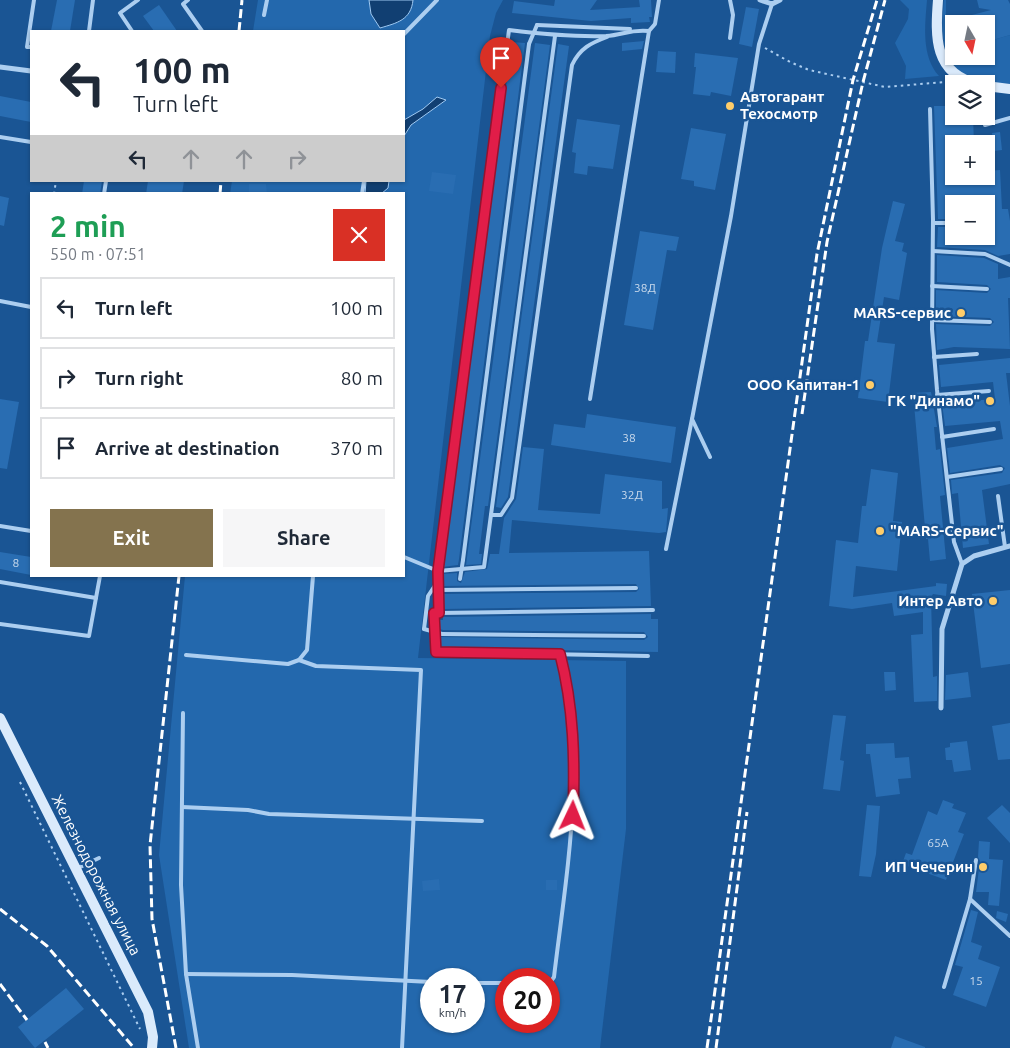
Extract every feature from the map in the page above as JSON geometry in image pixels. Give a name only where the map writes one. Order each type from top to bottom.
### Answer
[{"type":"street","points":[[760,0],[772,4],[780,0]]},
{"type":"street","points":[[938,0],[936,24],[940,56],[955,75]]},
{"type":"street","points":[[0,67],[30,71]]},
{"type":"street","points":[[995,87],[1010,89]]},
{"type":"street","points":[[941,708],[942,628],[962,564],[974,556],[1007,546]]},
{"type":"street","name":"Железнодорожная улица","points":[[0,718],[148,1012],[153,1037],[152,1048]]},
{"type":"lane","points":[[30,47],[27,47],[34,0]]},
{"type":"lane","points":[[89,30],[93,0]]},
{"type":"lane","points":[[131,30],[120,13],[138,0]]},
{"type":"lane","points":[[188,0],[181,2],[201,30]]},
{"type":"lane","points":[[264,15],[267,0]]},
{"type":"lane","points":[[405,33],[438,0]]},
{"type":"lane","points":[[590,399],[649,31],[655,24],[659,0]]},
{"type":"lane","points":[[730,0],[733,15],[730,38]]},
{"type":"lane","points":[[666,549],[731,216],[759,44],[772,4]]},
{"type":"lane","points":[[460,589],[529,44],[537,25],[649,31]]},
{"type":"lane","points":[[491,515],[501,515],[512,498],[572,64],[577,53],[586,45],[634,29]]},
{"type":"lane","points":[[439,613],[438,571],[509,30],[555,36],[609,36]]},
{"type":"lane","points":[[405,557],[438,571],[484,567],[555,36]]},
{"type":"lane","points":[[930,109],[934,356],[954,542],[962,564]]},
{"type":"lane","points":[[995,122],[1010,118]]},
{"type":"lane","points":[[0,137],[30,142]]},
{"type":"lane","points":[[933,223],[945,222]]},
{"type":"lane","points":[[933,250],[985,254],[1010,265]]},
{"type":"lane","points":[[932,286],[987,289]]},
{"type":"lane","points":[[0,301],[30,307]]},
{"type":"lane","points":[[932,320],[990,322]]},
{"type":"lane","points":[[934,356],[977,354]]},
{"type":"lane","points":[[937,396],[989,391]]},
{"type":"lane","points":[[692,419],[710,457]]},
{"type":"lane","points":[[942,437],[994,430]]},
{"type":"lane","points":[[947,477],[1001,468]]},
{"type":"lane","points":[[998,496],[1007,546]]},
{"type":"lane","points":[[0,526],[30,531]]},
{"type":"lane","points":[[0,624],[89,636],[100,577]]},
{"type":"lane","points":[[186,655],[288,664],[299,660],[307,650],[313,577]]},
{"type":"lane","points":[[438,581],[428,596],[424,630],[442,634],[644,636]]},
{"type":"lane","points":[[0,582],[96,598]]},
{"type":"lane","points":[[439,590],[636,588]]},
{"type":"lane","points":[[648,656],[436,652],[434,613],[653,610]]},
{"type":"lane","points":[[555,968],[574,796],[575,757],[570,691],[560,654]]},
{"type":"lane","points":[[299,660],[316,666],[421,670],[402,1048]]},
{"type":"lane","points":[[183,713],[181,885],[186,974],[198,1048]]},
{"type":"lane","points":[[182,807],[248,810],[269,814],[414,821],[482,821]]},
{"type":"lane","points":[[76,869],[99,858]]},
{"type":"lane","points":[[944,987],[970,899],[976,860]]},
{"type":"lane","points":[[970,899],[1010,936]]},
{"type":"lane","points":[[186,974],[292,975],[420,982]]},
{"type":"path","points":[[759,44],[790,62],[809,70],[884,87],[945,82]]},
{"type":"path","points":[[17,777],[141,1031]]},
{"type":"path","points":[[87,863],[105,900]]},
{"type":"shaded area","points":[[258,0],[503,0],[496,13],[490,36],[418,658],[626,661],[626,829],[600,1048],[189,1048],[159,855],[185,577],[405,577],[405,192],[230,192],[232,182],[405,182],[405,30],[253,30]]},
{"type":"shaded area","points":[[369,0],[413,0],[412,7],[402,20],[380,28],[371,14]]},
{"type":"shaded area","points":[[900,0],[927,0],[925,30],[927,50],[933,68],[939,76],[905,79],[906,66],[895,43],[908,19],[909,9]]},
{"type":"shaded area","points":[[944,0],[946,0],[945,46],[943,37]]},
{"type":"shaded area","points":[[1010,35],[1010,84],[995,83],[995,75],[967,75],[953,65],[995,65],[995,39]]},
{"type":"shaded area","points":[[437,97],[446,100],[411,125],[405,134],[405,119],[423,109]]},
{"type":"shaded area","points":[[366,182],[389,182],[388,188],[383,192],[365,192]]},
{"type":"building","points":[[57,0],[75,0],[70,30],[51,30]]},
{"type":"building","points":[[555,0],[597,0],[590,10],[640,7],[639,0],[651,0],[652,17],[649,17],[650,22],[631,23],[631,18],[591,21],[512,13],[514,1],[554,6]]},
{"type":"building","points":[[977,0],[1008,0],[1010,4],[1010,35],[995,39],[995,15],[972,15],[991,10],[979,8]]},
{"type":"building","points":[[159,5],[176,30],[153,30],[143,16]]},
{"type":"building","points":[[746,7],[759,9],[752,47],[739,44]]},
{"type":"building","points":[[644,41],[642,49],[622,51],[622,43]]},
{"type":"building","points":[[512,42],[525,43],[459,559],[458,565],[442,567]]},
{"type":"building","points":[[535,43],[550,45],[488,506],[485,506],[479,554],[482,554],[481,564],[466,565]]},
{"type":"building","points":[[558,44],[569,46],[508,497],[501,508],[496,507]]},
{"type":"building","points":[[658,51],[676,52],[675,73],[656,72]]},
{"type":"building","points":[[695,53],[738,58],[731,96],[711,92],[710,96],[693,94],[696,67],[694,67]]},
{"type":"building","points":[[0,96],[30,102],[30,122],[0,116]]},
{"type":"building","points":[[934,106],[945,106],[945,125],[973,125],[974,135],[945,135],[945,185],[995,185],[995,170],[1000,170],[1002,209],[1008,209],[1010,221],[1010,254],[998,256],[985,250],[937,247],[938,227],[945,227],[945,245],[995,245],[995,195],[945,195],[945,219],[938,219]]},
{"type":"building","points":[[577,119],[620,125],[613,169],[588,166],[587,175],[574,173],[576,153],[572,152]]},
{"type":"building","points":[[691,128],[726,134],[715,190],[694,186],[694,181],[681,179]]},
{"type":"building","points":[[1000,132],[1002,150],[995,151],[995,135],[992,135],[992,133]]},
{"type":"building","points":[[432,172],[456,175],[453,194],[429,191]]},
{"type":"building","points":[[84,182],[102,182],[100,192],[82,192]]},
{"type":"building","points":[[148,182],[184,182],[182,192],[146,192]]},
{"type":"building","points":[[249,184],[266,184],[267,192],[249,192]]},
{"type":"building","points":[[0,196],[9,198],[4,226],[0,225]]},
{"type":"building","points":[[893,201],[905,204],[895,241],[904,243],[902,251],[907,253],[899,300],[884,297],[877,342],[895,344],[888,402],[858,398],[865,341],[868,341],[882,248]]},
{"type":"building","points":[[640,231],[679,237],[676,251],[667,250],[653,330],[624,325]]},
{"type":"building","points":[[937,255],[984,258],[998,264],[998,279],[1010,277],[1010,298],[1008,298],[1010,349],[954,347],[937,350],[936,324],[990,326],[994,322],[990,318],[936,316],[936,290],[987,293],[991,289],[987,285],[937,282]]},
{"type":"building","points":[[1010,358],[1010,373],[1006,373],[1010,406],[1010,484],[982,490],[989,544],[963,548],[958,493],[952,494],[951,480],[1002,473],[1005,468],[1000,465],[950,473],[947,448],[1003,439],[1000,421],[945,426],[942,403],[995,399],[993,382],[941,387],[939,365]]},
{"type":"building","points":[[931,392],[937,427],[934,427],[936,450],[940,449],[945,495],[940,496],[946,559],[930,561],[928,539],[926,539],[913,393]]},
{"type":"building","points":[[0,399],[19,402],[7,469],[0,468]]},
{"type":"building","points":[[587,414],[676,427],[671,463],[551,445],[554,424],[585,428]]},
{"type":"building","points":[[523,447],[544,449],[538,510],[600,514],[605,474],[662,481],[662,509],[668,508],[666,532],[659,533],[512,520],[509,553],[649,551],[651,606],[443,609],[443,594],[636,592],[639,589],[636,584],[442,586],[442,574],[457,573],[457,581],[461,583],[465,572],[487,569],[490,554],[499,554],[504,518],[516,499]]},
{"type":"building","points":[[871,469],[898,473],[893,521],[902,522],[897,571],[856,566],[853,597],[936,586],[936,583],[947,584],[946,596],[933,594],[931,597],[933,677],[937,676],[937,701],[914,702],[911,635],[923,634],[923,612],[894,616],[892,603],[852,609],[829,606],[836,540],[858,543],[862,506],[866,506]]},
{"type":"building","points":[[0,552],[30,557],[30,575],[0,569]]},
{"type":"building","points":[[1010,590],[1010,664],[981,668],[972,594]]},
{"type":"building","points":[[651,614],[651,619],[658,619],[658,652],[440,648],[440,637],[644,640],[648,637],[644,632],[443,630],[439,629],[438,620],[443,620],[443,617]]},
{"type":"building","points":[[884,672],[895,672],[896,690],[885,691]]},
{"type":"building","points":[[968,672],[971,697],[945,700],[946,675]]},
{"type":"building","points":[[833,715],[846,716],[840,760],[844,761],[840,791],[823,789]]},
{"type":"building","points":[[1010,723],[1010,759],[998,760],[992,726]]},
{"type":"building","points":[[967,741],[971,770],[954,772],[952,760],[946,760],[945,748],[950,747],[950,743]]},
{"type":"building","points":[[894,743],[895,758],[909,757],[911,778],[898,779],[900,794],[876,797],[870,754],[866,754],[866,744]]},
{"type":"building","points":[[943,800],[954,804],[952,808],[966,813],[958,832],[964,834],[946,880],[902,864],[906,853],[912,855],[928,811],[937,815]]},
{"type":"building","points":[[867,805],[880,806],[876,854],[871,877],[859,876]]},
{"type":"building","points":[[1002,805],[1010,813],[1010,843],[987,818]]},
{"type":"building","points":[[979,841],[990,842],[989,859],[1003,860],[999,906],[988,905],[989,892],[976,892],[980,861],[978,857]]},
{"type":"building","points":[[439,879],[440,890],[423,891],[422,881]]},
{"type":"building","points":[[546,880],[557,880],[557,890],[546,890]]},
{"type":"building","points":[[971,910],[978,912],[971,942],[982,946],[978,959],[1000,967],[986,1007],[953,995],[963,967],[955,965]]},
{"type":"building","name":"ИП Чечерин","points":[[997,911],[1008,914],[1006,922],[996,918]]},
{"type":"building","points":[[66,988],[84,1009],[35,1048],[18,1027]]},
{"type":"building","points":[[895,1036],[925,1047],[925,1048],[891,1048]]},
{"type":"railway","points":[[239,30],[242,0]]},
{"type":"railway","points":[[707,1048],[817,254],[853,80],[877,0]]},
{"type":"railway","points":[[802,414],[827,242],[863,82],[885,0]]},
{"type":"railway","points":[[220,192],[221,182]]},
{"type":"railway","points":[[176,1048],[152,919],[150,845],[179,577]]},
{"type":"railway","points":[[716,1048],[747,812]]},
{"type":"railway","points":[[0,909],[47,946],[134,1048]]},
{"type":"railway","points":[[0,984],[27,1020]]},
{"type":"railway","points":[[45,1042],[48,1048]]},
{"type":"place","name":"Автогарант Техосмотр","points":[[730,106]]},
{"type":"place","name":"MARS-сервис","points":[[961,313]]},
{"type":"place","name":"ООО Капитан-1","points":[[870,385]]},
{"type":"place","name":"ГК \"Динамо\"","points":[[990,401]]},
{"type":"place","name":"\"MARS-Сервис\"","points":[[880,531]]},
{"type":"place","name":"Интер Авто","points":[[993,601]]},
{"type":"place","name":"ИП Чечерин","points":[[983,867]]},
{"type":"route","points":[[501,88],[438,571],[439,613],[434,613],[436,652],[560,654],[570,691],[575,757],[573,816]]}]
